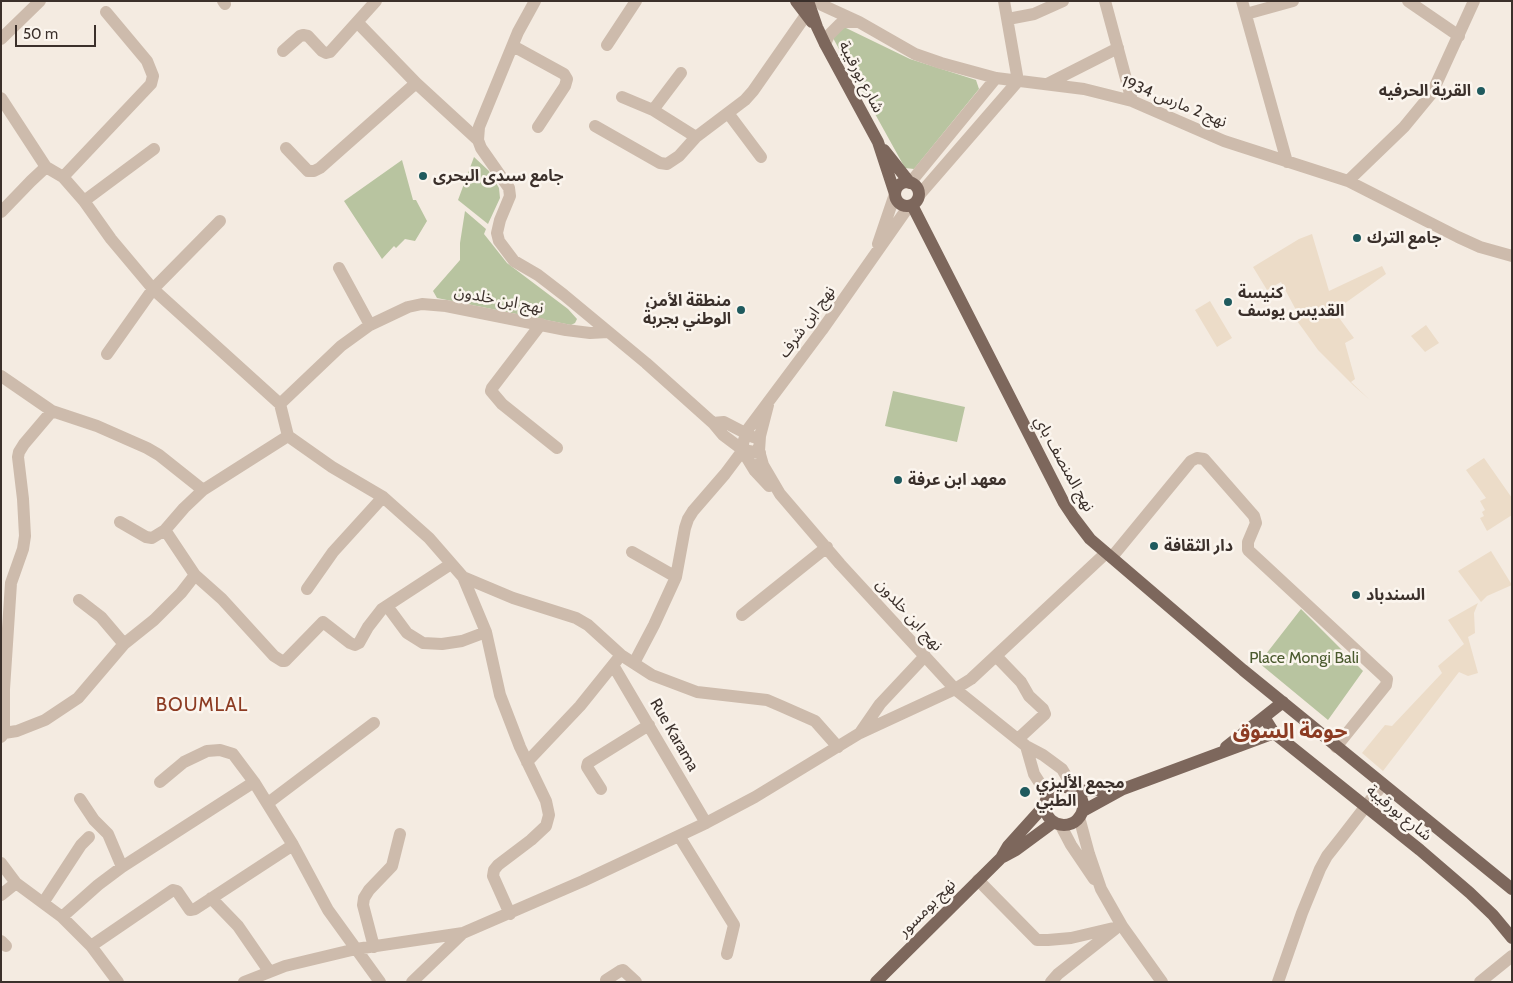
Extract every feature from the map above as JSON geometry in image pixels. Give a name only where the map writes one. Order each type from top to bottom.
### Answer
[{"type":"main road","name":"شارع بورقيبة","points":[[796,1],[809,10],[825,44],[878,142],[910,183]]},
{"type":"main road","name":"شارع بورقيبة","points":[[878,142],[895,194]]},
{"type":"main road","points":[[910,183],[917,186],[920,194],[917,201],[911,206],[903,206],[899,203],[895,194],[900,184],[910,183]]},
{"type":"main road","name":"نهج المنصف باي","points":[[911,206],[1064,503],[1074,518],[1090,539],[1283,702]]},
{"type":"main road","name":"شارع بورقيبة","points":[[1283,702],[1512,889]]},
{"type":"main road","name":"نهج بومسور","points":[[1218,755],[1283,702]]},
{"type":"main road","name":"شارع بورقيبة","points":[[1264,717],[1274,733],[1420,850],[1470,893],[1493,915],[1512,938]]},
{"type":"main road","name":"نهج بومسور","points":[[876,982],[1001,858],[1057,823],[1067,824],[1123,789],[1274,733]]},
{"type":"main road","name":"نهج بومسور","points":[[1001,858],[1008,846],[1053,790],[1066,787],[1075,790],[1123,789]]},
{"type":"main road","points":[[1075,790],[1084,804],[1081,814]]},
{"type":"main road","points":[[1046,801],[1046,812],[1057,823]]},
{"type":"street","points":[[1,39],[40,1]]},
{"type":"street","points":[[283,51],[303,35],[308,36],[326,53],[330,52],[376,1]]},
{"type":"street","points":[[478,140],[480,127],[518,32],[535,1]]},
{"type":"street","points":[[607,45],[636,1]]},
{"type":"street","name":"نهج 2 مارس 1934","points":[[819,1],[822,5],[859,22],[915,54],[996,78],[1084,88],[1132,101],[1224,141],[1348,181],[1458,237],[1512,256]]},
{"type":"street","points":[[920,194],[1018,81],[1004,1]]},
{"type":"street","points":[[1008,19],[1034,14],[1063,1]]},
{"type":"street","points":[[1105,1],[1132,101]]},
{"type":"street","points":[[1286,162],[1244,7],[1293,1]]},
{"type":"street","points":[[1408,1],[1458,36]]},
{"type":"street","points":[[1348,181],[1404,127],[1432,93],[1474,1]]},
{"type":"street","points":[[595,126],[660,163],[667,164],[680,156],[696,137],[753,91],[809,10]]},
{"type":"street","points":[[63,177],[151,84],[153,76],[147,61],[106,12]]},
{"type":"street","points":[[357,22],[416,83],[478,140],[481,148],[509,188],[510,196],[497,233],[504,250],[514,261],[538,275],[608,332]]},
{"type":"street","points":[[825,44],[829,35],[840,24],[844,22],[859,22]]},
{"type":"street","points":[[513,46],[564,74],[567,79],[538,127]]},
{"type":"street","points":[[1047,84],[1118,48]]},
{"type":"street","points":[[653,110],[682,73]]},
{"type":"street","points":[[910,183],[996,78]]},
{"type":"street","points":[[286,148],[308,171],[320,168],[416,83]]},
{"type":"street","points":[[622,97],[653,110],[696,137]]},
{"type":"street","points":[[1,98],[46,167],[63,177],[84,201],[111,239],[153,288],[280,404],[288,436],[332,467],[383,497],[429,538],[463,577],[486,632],[500,694],[527,762],[546,801],[550,815],[549,820],[541,830],[519,850],[498,864],[494,870],[493,876],[510,914]]},
{"type":"street","points":[[728,113],[761,157]]},
{"type":"street","points":[[84,201],[154,149]]},
{"type":"street","points":[[1,212],[46,167]]},
{"type":"street","name":"نهج ابن شرف","points":[[872,259],[895,194]]},
{"type":"street","name":"نهج ابن شرف","points":[[746,434],[757,416],[768,405],[911,206]]},
{"type":"street","points":[[107,354],[153,288],[220,222]]},
{"type":"street","points":[[339,268],[370,325]]},
{"type":"street","name":"نهج ابن خلدون","points":[[280,404],[341,346],[370,325],[408,307],[422,304],[446,306],[590,333],[608,332],[713,423],[722,435],[743,450],[755,471],[766,484],[780,494]]},
{"type":"street","points":[[541,324],[492,388],[492,391],[502,404],[557,448]]},
{"type":"street","points":[[1,376],[52,411],[110,432],[146,448],[166,460],[204,490]]},
{"type":"street","name":"نهج ابن شرف","points":[[760,447],[768,405]]},
{"type":"street","points":[[52,411],[19,452],[18,457],[25,536],[5,603],[2,735],[30,727],[78,698],[124,644],[154,620],[181,593],[195,575]]},
{"type":"street","name":"نهج ابن خلدون","points":[[713,423],[724,422],[746,434],[760,447],[763,465],[780,494],[955,690],[1022,743],[1062,769],[1075,790]]},
{"type":"street","points":[[634,663],[676,577],[684,528],[688,519],[693,510],[725,474],[743,450],[746,434]]},
{"type":"street","points":[[120,522],[146,537],[152,538],[165,530],[184,508],[204,490],[288,436]]},
{"type":"street","name":"نهج ابن خلدون","points":[[743,450],[760,447]]},
{"type":"street","points":[[244,982],[269,971],[356,949],[463,933],[510,914],[706,823],[755,797],[860,733],[955,690],[971,679],[1109,555],[1190,461],[1197,458],[1204,459],[1254,516],[1256,523],[1248,542],[1248,550],[1387,678],[1386,685],[1336,747]]},
{"type":"street","points":[[307,589],[333,552],[383,497]]},
{"type":"street","points":[[165,530],[195,575],[222,599],[255,636],[282,661],[288,659],[323,622],[355,645],[362,638],[374,618],[387,606],[451,564]]},
{"type":"street","points":[[742,616],[827,547]]},
{"type":"street","points":[[632,552],[676,577]]},
{"type":"street","points":[[463,577],[512,598],[576,618],[588,625],[621,654],[652,675],[692,690],[767,700],[815,721],[838,747]]},
{"type":"street","points":[[79,600],[101,617],[124,644]]},
{"type":"street","points":[[387,606],[407,633],[423,643],[462,642],[486,632]]},
{"type":"street","points":[[527,762],[580,706],[621,654]]},
{"type":"street","points":[[860,733],[880,704],[906,674],[925,656]]},
{"type":"street","points":[[996,656],[1021,682],[1029,696],[1043,709],[1045,714],[1022,743],[1046,801]]},
{"type":"street","name":"Rue Karama","points":[[613,665],[706,823]]},
{"type":"street","points":[[268,803],[374,723]]},
{"type":"street","points":[[601,790],[587,767],[588,763],[649,725]]},
{"type":"street","points":[[160,782],[184,762],[207,751],[220,750],[233,754],[268,803],[323,902],[380,982]]},
{"type":"street","points":[[62,917],[98,885],[122,867],[254,782]]},
{"type":"street","points":[[1278,982],[1320,869],[1332,850],[1383,784]]},
{"type":"street","points":[[80,799],[94,820],[108,834],[114,852],[122,867]]},
{"type":"street","points":[[1081,814],[1089,854],[1101,889],[1119,927],[1162,982]]},
{"type":"street","points":[[1057,823],[1101,889]]},
{"type":"street","points":[[374,947],[363,905],[364,898],[369,890],[392,866],[400,834]]},
{"type":"street","points":[[679,836],[734,925],[727,954]]},
{"type":"street","points":[[43,903],[89,837]]},
{"type":"street","points":[[91,946],[173,890],[177,891],[191,911],[293,845]]},
{"type":"street","points":[[1,863],[16,882],[62,917],[91,946],[118,982]]},
{"type":"street","points":[[978,880],[1037,940],[1071,938],[1119,927]]},
{"type":"street","points":[[1,895],[16,882]]},
{"type":"street","points":[[211,898],[238,926],[269,971]]},
{"type":"street","points":[[1051,982],[1058,974],[1119,927]]},
{"type":"street","points":[[412,982],[463,933]]},
{"type":"street","points":[[1480,982],[1512,956]]},
{"type":"street","points":[[606,980],[620,970],[623,970],[636,982]]},
{"type":"green space","points":[[844,27],[910,59],[976,80],[979,89],[914,169],[905,168],[833,38]]},
{"type":"green space","points":[[474,157],[489,171],[499,188],[500,198],[488,224],[458,200]]},
{"type":"green space","points":[[402,160],[413,200],[416,200],[427,221],[415,241],[405,239],[396,248],[394,246],[382,259],[344,201]]},
{"type":"green space","points":[[465,211],[486,229],[484,234],[507,263],[568,309],[577,319],[575,323],[571,325],[437,298],[433,291],[460,260],[460,243]]},
{"type":"green space","points":[[893,391],[965,407],[957,442],[885,426]]},
{"type":"green space","name":"Place Mongi Bali","points":[[1301,609],[1363,671],[1328,720],[1259,663]]},
{"type":"shaded area","points":[[1312,234],[1329,291],[1382,266],[1386,274],[1334,311],[1354,338],[1345,343],[1355,379],[1351,382],[1370,400],[1354,386],[1318,350],[1291,313],[1296,310],[1281,282],[1267,290],[1253,267],[1299,239]]},
{"type":"shaded area","points":[[1210,301],[1232,338],[1217,347],[1195,310]]},
{"type":"shaded area","points":[[1426,325],[1439,343],[1425,352],[1411,336]]},
{"type":"shaded area","points":[[1484,458],[1512,498],[1512,515],[1487,531],[1480,518],[1484,516],[1482,512],[1485,510],[1480,501],[1486,498],[1466,470]]},
{"type":"shaded area","points":[[1491,551],[1512,585],[1487,596],[1481,602],[1458,571]]},
{"type":"shaded area","points":[[1478,603],[1474,613],[1475,633],[1468,637],[1478,673],[1468,676],[1459,672],[1383,771],[1362,753],[1385,725],[1392,726],[1442,673],[1438,666],[1464,644],[1448,620]]},
{"type":"place","name":"القرية الحرفيه","points":[[1481,91]]},
{"type":"place","name":"جامع سىدى البحرى","points":[[423,176]]},
{"type":"place","name":"جامع الترك","points":[[1357,238]]},
{"type":"place","name":"كنيسة القديس يوسف","points":[[1228,302]]},
{"type":"place","name":"منطقة الأمن الوطني بجربة","points":[[741,310]]},
{"type":"place","name":"معهد ابن عرفة","points":[[898,480]]},
{"type":"place","name":"دار الثقافة","points":[[1154,546]]},
{"type":"place","name":"السندباد","points":[[1356,595]]},
{"type":"place","name":"مجمع الأليزي الطبي","points":[[1025,792]]},
{"type":"district","name":"BOUMLAL","points":[[202,705]]},
{"type":"district","name":"حومة السوق","points":[[1290,732]]}]
